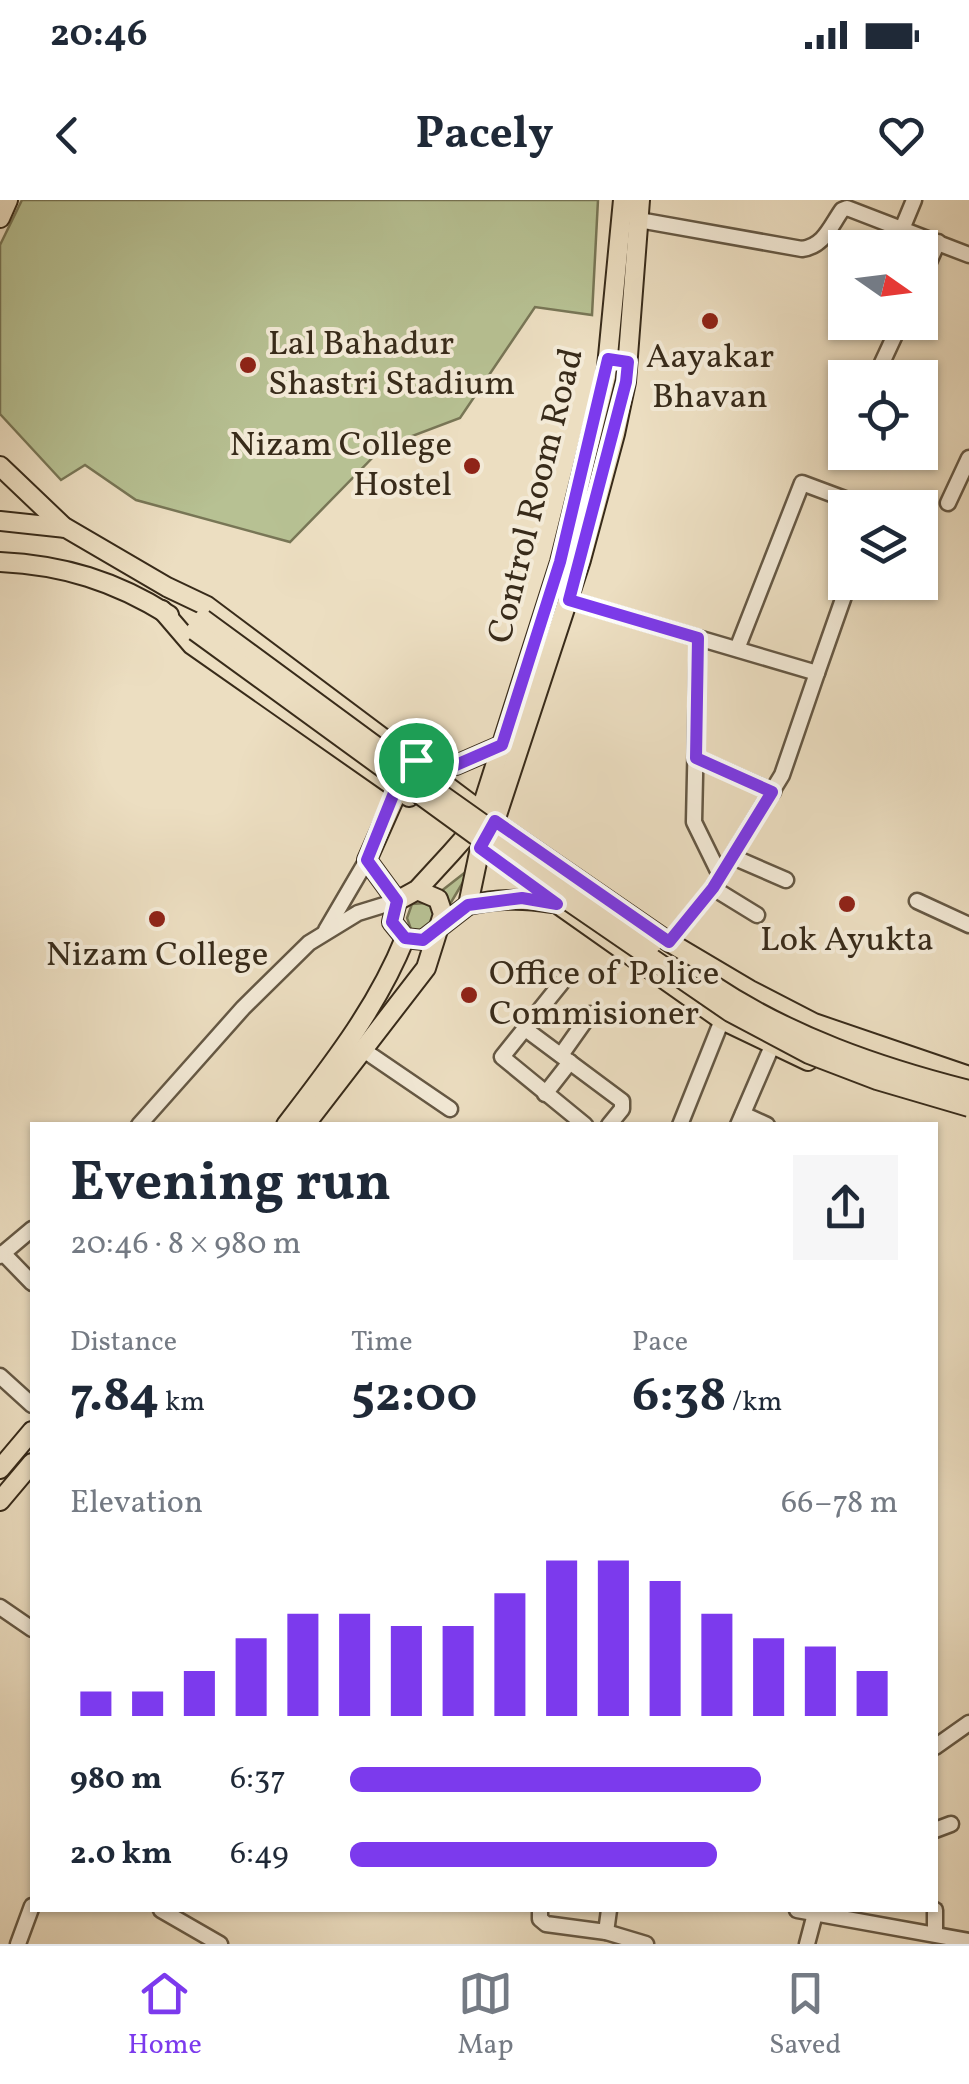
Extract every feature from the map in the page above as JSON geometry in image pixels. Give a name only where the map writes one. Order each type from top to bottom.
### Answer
[{"type":"main road","points":[[0,218],[8,200]]},
{"type":"main road","name":"Control Room Road","points":[[488,816],[502,745],[560,562],[608,359],[623,200]]},
{"type":"main road","name":"Control Room Road","points":[[488,816],[569,600],[614,434],[628,362],[640,200]]},
{"type":"main road","points":[[608,359],[628,362]]},
{"type":"main road","points":[[0,466],[66,528],[207,606],[488,816],[669,942],[814,1023],[969,1075]]},
{"type":"main road","points":[[0,521],[66,528]]},
{"type":"main road","points":[[0,562],[58,567],[84,574],[199,624],[730,996],[792,1031],[902,1073],[969,1090]]},
{"type":"main road","points":[[167,587],[199,624],[529,874],[730,1012],[809,1054],[876,1080],[969,1107]]},
{"type":"main road","points":[[162,610],[192,646],[722,1020],[772,1046],[861,1082],[969,1116]]},
{"type":"main road","points":[[416,760],[456,765],[502,745]]},
{"type":"main road","points":[[397,901],[367,860],[396,788],[416,760]]},
{"type":"main road","points":[[488,816],[473,842],[417,890],[397,901],[392,922],[405,938],[423,940],[468,905],[522,898],[557,904]]},
{"type":"main road","points":[[468,905],[473,842]]},
{"type":"main road","points":[[307,1122],[426,968],[441,928],[442,906],[428,892],[417,890]]},
{"type":"main road","points":[[288,1122],[360,1025],[388,980],[405,938]]},
{"type":"main road","points":[[0,1469],[30,1433]]},
{"type":"main road","points":[[0,1501],[30,1466]]},
{"type":"street","points":[[639,220],[802,250],[813,248],[822,240],[842,210],[848,208],[902,229],[914,200]]},
{"type":"street","points":[[938,242],[969,255]]},
{"type":"street","points":[[948,504],[969,458]]},
{"type":"street","points":[[737,649],[802,482],[828,492]]},
{"type":"street","points":[[569,600],[817,673]]},
{"type":"street","points":[[669,942],[734,856],[782,774],[843,600]]},
{"type":"street","points":[[698,638],[694,822],[716,882],[757,915]]},
{"type":"street","points":[[696,758],[772,792]]},
{"type":"street","points":[[734,856],[786,880]]},
{"type":"street","points":[[326,931],[367,860]]},
{"type":"street","points":[[917,900],[969,925]]},
{"type":"street","points":[[142,1122],[243,1008],[326,931],[358,913],[397,901]]},
{"type":"street","points":[[563,981],[502,1057],[581,1122]]},
{"type":"street","points":[[545,1094],[590,1014]]},
{"type":"street","points":[[681,1122],[722,1020]]},
{"type":"street","points":[[524,1028],[622,1101],[622,1109],[611,1122]]},
{"type":"street","points":[[740,1119],[772,1046]]},
{"type":"street","points":[[362,1049],[450,1109]]},
{"type":"street","points":[[30,1231],[1,1254],[30,1281]]},
{"type":"street","points":[[0,1376],[30,1403]]},
{"type":"street","points":[[0,1607],[30,1628]]},
{"type":"street","points":[[938,1744],[969,1723]]},
{"type":"street","points":[[938,1829],[951,1824]]},
{"type":"street","points":[[18,1944],[30,1911]]},
{"type":"street","points":[[164,1912],[220,1944]]},
{"type":"street","points":[[540,1912],[540,1919],[546,1924],[606,1932],[646,1944]]},
{"type":"street","points":[[606,1932],[610,1912]]},
{"type":"street","points":[[807,1944],[815,1912],[969,1941]]},
{"type":"street","points":[[934,1912],[935,1934]]},
{"type":"green space","name":"Lal Bahadur Shastri Stadium","points":[[22,200],[598,200],[592,315],[535,307],[460,418],[383,447],[290,542],[136,500],[85,465],[61,480],[0,414],[0,245]]},
{"type":"green space","points":[[472,867],[434,931],[412,932],[407,918],[412,904],[426,903]]},
{"type":"place","name":"Aayakar Bhavan","points":[[710,321]]},
{"type":"place","name":"Lal Bahadur Shastri Stadium","points":[[248,365]]},
{"type":"place","name":"Nizam College Hostel","points":[[472,466]]},
{"type":"place","name":"Lok Ayukta","points":[[847,904]]},
{"type":"place","name":"Nizam College","points":[[157,919]]},
{"type":"place","name":"Office of Police Commisioner","points":[[469,995]]},
{"type":"route","points":[[608,359],[628,362],[614,434],[569,600],[698,638],[696,758],[772,792],[713,888],[669,942],[495,821],[480,848],[557,904],[522,898],[468,905],[441,928],[417,940],[396,932],[392,913],[397,901],[367,860],[396,788],[416,760],[456,765],[502,745],[560,562],[608,359]]}]
